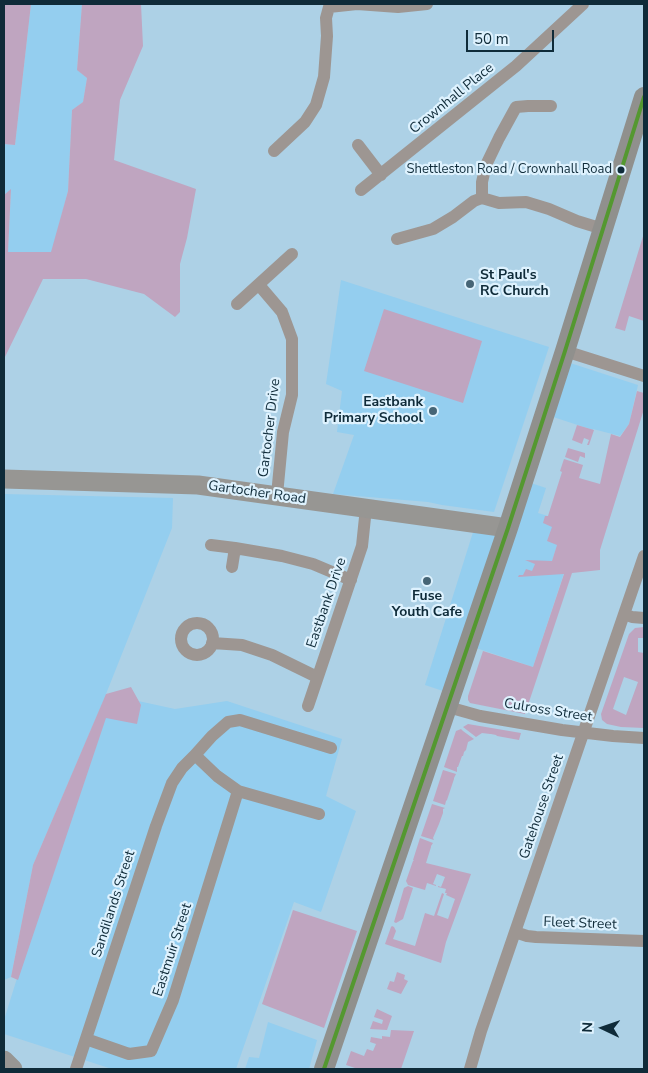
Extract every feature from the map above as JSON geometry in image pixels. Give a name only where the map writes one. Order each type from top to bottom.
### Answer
[{"type":"main road","points":[[324,1069],[508,528],[603,229],[640,129],[644,98]]},
{"type":"main road","name":"Gartocher Road","points":[[4,479],[198,485],[508,528]]},
{"type":"main road","points":[[4,1060],[13,1069]]},
{"type":"street","points":[[274,150],[305,122],[316,105],[324,77],[328,5],[398,6],[427,4]]},
{"type":"street","name":"Crownhall Place","points":[[361,190],[516,66],[583,4]]},
{"type":"street","points":[[482,198],[482,182],[486,166],[516,107],[551,106]]},
{"type":"street","points":[[358,145],[381,175]]},
{"type":"street","points":[[397,239],[433,229],[474,201],[482,198],[500,202],[526,202],[603,229]]},
{"type":"street","points":[[237,304],[292,254]]},
{"type":"street","name":"Gartocher Drive","points":[[259,285],[282,312],[292,339],[292,395],[284,432],[277,496]]},
{"type":"street","points":[[565,351],[644,376]]},
{"type":"street","name":"Eastbank Drive","points":[[308,706],[362,546],[366,508]]},
{"type":"street","points":[[210,545],[282,556],[313,564],[351,580]]},
{"type":"street","points":[[232,567],[235,548]]},
{"type":"street","name":"Gatehouse Street","points":[[470,1069],[475,1046],[644,556]]},
{"type":"street","points":[[624,614],[644,618]]},
{"type":"street","points":[[212,643],[242,645],[272,655],[317,677]]},
{"type":"street","name":"Culross Street","points":[[448,707],[518,723],[583,733],[644,738]]},
{"type":"street","name":"Sandilands Street","points":[[76,1069],[156,826],[172,783],[182,768],[228,722],[240,720],[331,748]]},
{"type":"street","points":[[195,755],[217,776],[238,791],[320,814]]},
{"type":"street","name":"Eastmuir Street","points":[[86,1038],[129,1054],[151,1051],[173,1000],[238,791]]},
{"type":"street","name":"Fleet Street","points":[[515,932],[536,937],[644,941]]},
{"type":"shaded area","points":[[4,4],[31,4],[15,145],[4,144]]},
{"type":"shaded area","points":[[31,4],[82,4],[77,69],[87,78],[83,102],[72,110],[68,191],[52,252],[8,252],[11,190],[4,195],[4,144],[15,145]]},
{"type":"shaded area","points":[[82,4],[141,4],[143,46],[120,100],[114,160],[196,189],[180,264],[180,312],[175,317],[144,294],[86,279],[43,279],[4,359],[4,195],[11,189],[8,252],[51,252],[68,191],[72,110],[83,102],[87,78],[77,70]]},
{"type":"shaded area","points":[[644,233],[644,321],[629,316],[625,331],[615,328]]},
{"type":"shaded area","name":"Eastbank Primary School","points":[[341,280],[549,347],[494,512],[428,502],[333,494],[354,435],[337,432],[342,391],[326,384]]},
{"type":"shaded area","points":[[384,309],[482,341],[463,403],[364,371]]},
{"type":"shaded area","points":[[564,361],[638,385],[629,424],[620,436],[593,430],[547,415]]},
{"type":"shaded area","points":[[637,391],[644,393],[644,409],[600,550],[600,570],[572,573],[525,714],[470,703],[468,696],[483,651],[533,667],[564,574],[518,577],[523,575],[526,569],[532,571],[535,564],[525,560],[552,561],[557,545],[547,541],[552,527],[543,523],[545,516],[548,516],[562,472],[560,471],[564,459],[583,465],[579,478],[600,484],[611,434],[620,437],[629,424]]},
{"type":"shaded area","points":[[577,425],[594,430],[589,445],[587,445],[589,440],[584,438],[582,444],[572,440]]},
{"type":"shaded area","points":[[568,448],[585,453],[585,458],[580,456],[578,462],[565,457]]},
{"type":"shaded area","points":[[525,481],[546,488],[538,513],[548,516],[566,517],[548,574],[564,573],[533,667],[467,645],[449,693],[425,685],[474,529],[509,532]]},
{"type":"shaded area","points":[[4,494],[173,498],[172,528],[106,694],[175,709],[227,701],[342,739],[326,796],[356,811],[321,912],[294,902],[236,1069],[112,1069],[4,1034],[4,1020],[103,702],[33,865],[11,977],[4,980]]},
{"type":"shaded area","points":[[644,627],[644,638],[638,638],[638,652],[644,653],[644,728],[607,724],[602,720],[601,714],[629,634],[635,628]],"holes":[[[624,677],[638,682],[626,715],[613,709]]]},
{"type":"shaded area","points":[[131,687],[141,705],[137,724],[106,718],[18,980],[11,977],[33,865],[106,694]]},
{"type":"shaded area","points":[[468,724],[521,733],[519,740],[482,733],[476,737],[463,727]]},
{"type":"shaded area","points":[[461,729],[474,739],[468,742],[457,767],[457,772],[444,767],[456,731]]},
{"type":"shaded area","points":[[443,770],[456,774],[445,805],[433,801]]},
{"type":"shaded area","points":[[432,804],[445,808],[433,838],[434,840],[421,836]]},
{"type":"shaded area","points":[[420,838],[433,843],[426,863],[471,874],[446,942],[441,963],[385,944],[392,926],[396,931],[393,939],[415,946],[425,913],[434,916],[442,893],[444,894],[437,915],[448,919],[455,899],[446,895],[446,889],[438,887],[441,887],[445,877],[437,874],[433,884],[436,886],[427,883],[425,890],[408,885],[406,881]]},
{"type":"shaded area","points":[[408,886],[413,888],[403,919],[396,923],[394,922],[404,888]]},
{"type":"shaded area","points":[[293,910],[357,931],[324,1028],[262,1004]]},
{"type":"shaded area","points":[[397,972],[405,975],[404,979],[408,981],[401,994],[387,989],[390,981],[394,982]]},
{"type":"shaded area","points":[[377,1009],[392,1016],[387,1030],[370,1029],[373,1021],[382,1024],[383,1020],[374,1017]]},
{"type":"shaded area","points":[[268,1022],[317,1040],[309,1069],[245,1069],[249,1057],[259,1058]]},
{"type":"shaded area","points":[[391,1030],[414,1031],[401,1069],[358,1069],[346,1065],[351,1051],[364,1056],[367,1049],[373,1051],[376,1044],[370,1042],[371,1037],[382,1039],[382,1036],[390,1037]]},
{"type":"transit line","points":[[324,1069],[508,528],[644,97]]},
{"type":"place","name":"Shettleston Road / Crownhall Road","points":[[621,170]]},
{"type":"place","name":"St Paul's RC Church","points":[[470,284]]},
{"type":"place","name":"Eastbank Primary School","points":[[433,411]]},
{"type":"place","name":"Fuse Youth Cafe","points":[[427,581]]}]
